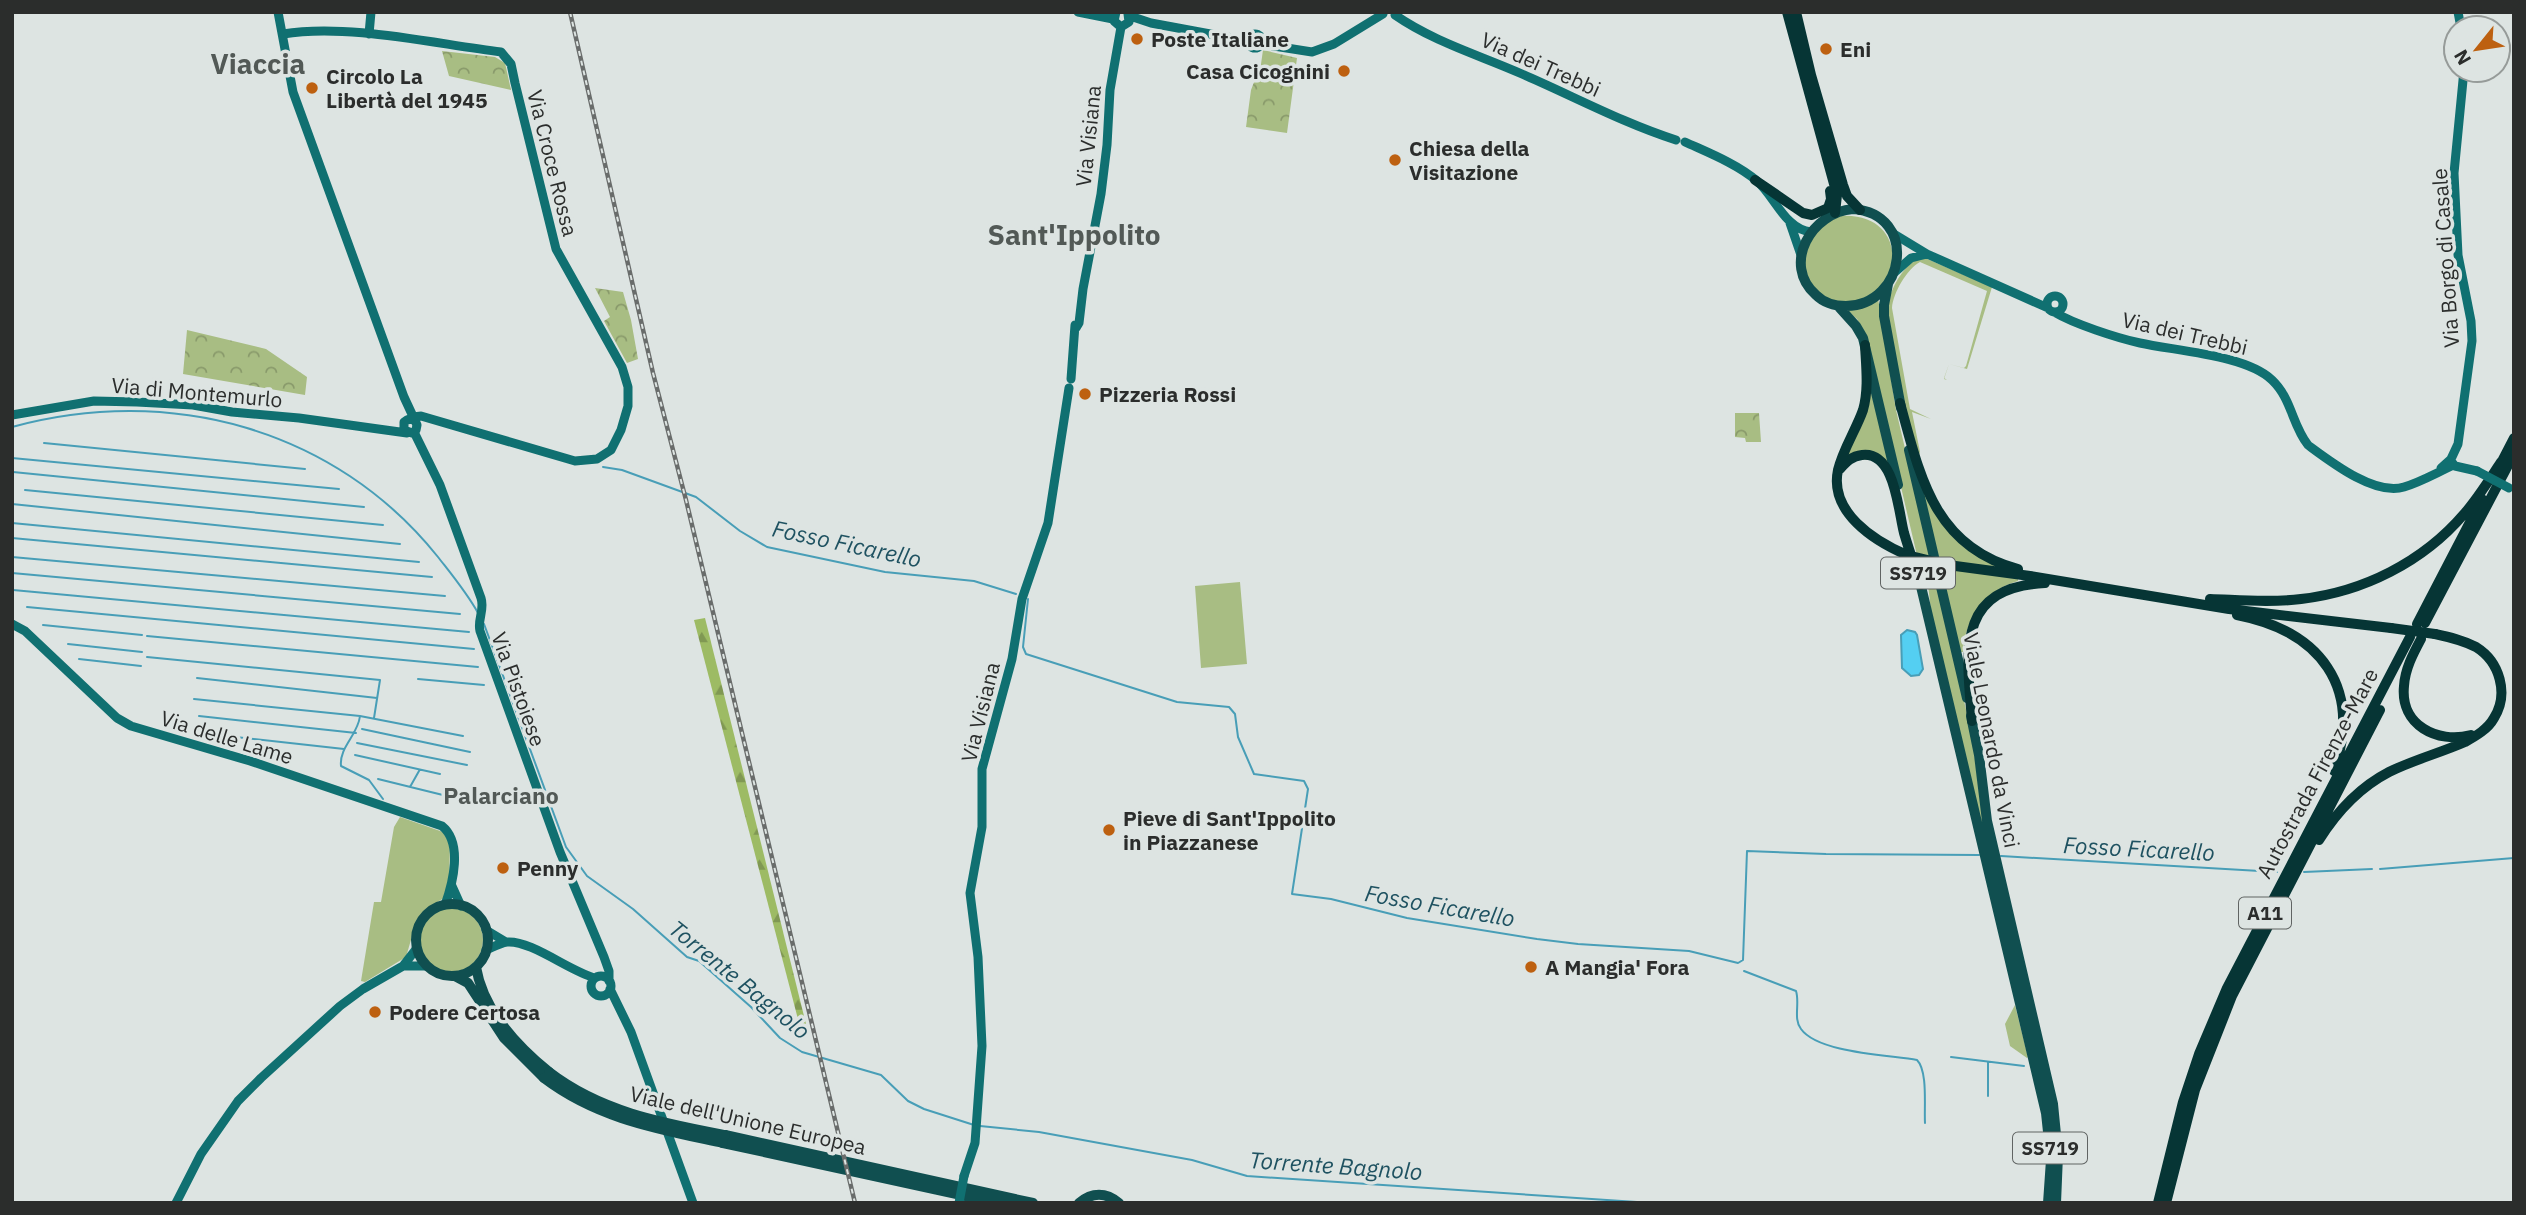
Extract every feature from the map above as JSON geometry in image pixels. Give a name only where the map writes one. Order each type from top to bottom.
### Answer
[{"type":"highway","points":[[1787,12],[1837,195],[1835,213]]},
{"type":"highway","points":[[1796,12],[1843,185],[1847,196],[1860,210]]},
{"type":"highway","points":[[1755,180],[1807,214],[1818,214],[1828,208],[1830,194],[1813,128],[1811,103]]},
{"type":"highway","points":[[1865,345],[1863,408],[1838,471],[1839,491],[1842,502],[1854,519],[1875,538],[1907,555],[1948,565],[2229,609],[2391,628],[2426,628],[2469,643],[2493,663],[2502,690],[2499,709],[2489,725],[2465,743],[2389,772],[2359,793],[2328,826],[2296,880],[2287,888]]},
{"type":"highway","points":[[1900,403],[1920,477],[1938,512],[1953,531],[1979,552],[2007,566],[2068,582]]},
{"type":"highway","points":[[2426,628],[2514,438]]},
{"type":"highway","points":[[1838,471],[1846,461],[1867,454],[1878,458],[1886,466],[1921,584]]},
{"type":"highway","points":[[2426,628],[2439,597],[2514,454]]},
{"type":"highway","points":[[2184,600],[2254,601],[2309,598],[2370,582],[2422,553],[2464,515],[2501,462]]},
{"type":"highway","points":[[1972,721],[1967,653],[1971,627],[1978,615],[1991,601],[2008,590],[2029,584],[2068,582]]},
{"type":"highway","points":[[2184,600],[2266,622],[2288,631],[2309,646],[2328,668],[2341,702],[2343,736],[2335,769],[2312,814],[2309,829]]},
{"type":"highway","points":[[2416,638],[2403,696],[2411,718],[2429,734],[2444,738],[2470,735],[2489,725]]},
{"type":"highway","name":"Autostrada Firenze-Mare","points":[[2158,1203],[2183,1101],[2204,1042],[2234,974],[2309,829],[2416,638]]},
{"type":"highway","name":"Autostrada Firenze-Mare","points":[[2166,1203],[2186,1118],[2204,1064],[2248,961],[2416,638]]},
{"type":"main road","points":[[1801,255],[1803,245],[1811,232],[1822,220],[1835,213],[1860,210],[1879,218],[1894,234]]},
{"type":"main road","name":"Viale Leonardo da Vinci","points":[[1894,234],[1898,253],[1894,273],[1888,284],[1884,316],[1920,502],[1972,721],[1990,834],[2053,1104],[2057,1138],[2055,1202]]},
{"type":"main road","name":"Viale Leonardo da Vinci","points":[[1801,255],[1803,275],[1810,288],[1824,301],[1838,306],[1852,306],[1866,301],[1888,284]]},
{"type":"main road","name":"Viale Leonardo da Vinci","points":[[1838,306],[1856,326],[1865,345],[2044,1106],[2055,1202]]},
{"type":"main road","points":[[445,905],[461,905],[475,913],[486,930],[486,950],[476,967],[468,972],[455,976],[440,974],[428,966],[417,948],[417,932],[431,911],[445,905]]},
{"type":"main road","name":"Viale dell'Unione Europea","points":[[476,967],[479,984],[496,1014],[547,1075]]},
{"type":"main road","name":"Viale dell'Unione Europea","points":[[455,976],[470,986],[504,1038],[547,1075],[615,1110],[724,1139],[998,1203]]},
{"type":"main road","name":"Viale dell'Unione Europea","points":[[724,1139],[1033,1203]]},
{"type":"main road","points":[[1079,1203],[1088,1196],[1099,1194],[1111,1197],[1119,1203]]},
{"type":"street","name":"Via Pistoiese","points":[[278,12],[293,92],[404,397],[410,426],[440,485],[483,608],[479,621],[480,631],[560,852],[604,957],[609,971],[608,988]]},
{"type":"street","points":[[283,34],[309,30],[369,34],[371,12]]},
{"type":"street","points":[[1078,12],[1115,15],[1115,23],[1127,20],[1247,39],[1254,48],[1263,43],[1312,52],[1334,44],[1383,13],[1388,18],[1396,14]]},
{"type":"street","name":"Via dei Trebbi","points":[[1396,14],[1423,33],[1711,153],[1755,180],[1790,222]]},
{"type":"street","name":"Via Visiana","points":[[959,1203],[974,1146],[982,1046],[978,957],[970,893],[982,827],[982,769],[1012,659],[1022,599],[1048,523],[1076,328],[1101,194],[1110,90],[1127,20]]},
{"type":"street","name":"Via Croce Rossa","points":[[369,34],[501,52],[511,64],[556,249],[627,379],[628,407],[616,443],[604,456],[590,461]]},
{"type":"street","name":"Via Borgo di Casale","points":[[2456,460],[2472,341],[2471,321],[2458,255],[2454,173],[2463,84]]},
{"type":"street","points":[[1790,222],[1800,230],[1811,232]]},
{"type":"street","points":[[1790,222],[1801,255]]},
{"type":"street","name":"Via dei Trebbi","points":[[1894,234],[1927,254],[2036,303],[2053,306],[2076,321],[2135,342],[2232,360],[2257,369],[2284,394],[2308,445],[2374,486],[2391,489],[2404,487],[2456,460]]},
{"type":"street","points":[[1894,273],[1911,258],[1927,254]]},
{"type":"street","name":"Via di Montemurlo","points":[[12,415],[94,401],[193,405],[232,412],[379,428],[410,426],[418,416],[575,461],[590,461]]},
{"type":"street","points":[[2456,460],[2511,489]]},
{"type":"street","name":"Via delle Lame","points":[[12,624],[25,631],[117,718],[131,726],[250,761],[446,829],[454,844],[452,886]]},
{"type":"street","points":[[445,905],[452,886]]},
{"type":"street","points":[[452,886],[461,905]]},
{"type":"street","points":[[486,930],[506,942],[527,945],[580,974],[605,977],[631,1032],[693,1203]]},
{"type":"street","points":[[486,950],[506,942]]},
{"type":"street","points":[[176,1203],[204,1160],[214,1135],[238,1101],[351,998],[403,967],[417,948]]},
{"type":"street","points":[[592,988],[592,982],[603,968],[604,957]]},
{"type":"street","points":[[403,967],[428,966]]},
{"type":"street","points":[[580,974],[596,994],[608,988]]},
{"type":"green space","points":[[1263,50],[1297,58],[1287,133],[1246,127],[1251,90],[1261,64]]},
{"type":"green space","points":[[442,51],[495,57],[505,63],[511,90],[449,76]]},
{"type":"green space","points":[[1841,216],[1862,218],[1878,226],[1888,237],[1892,252],[1891,267],[1885,281],[1874,292],[1846,303],[1820,295],[1806,275],[1804,262],[1807,248],[1816,230]]},
{"type":"green space","points":[[1917,258],[1925,258],[1992,287],[1967,369],[1949,364],[1964,368],[1966,366],[1987,291],[1920,262],[1910,270],[1898,289],[1892,308],[1910,409],[1931,419],[1912,412],[1920,452],[1918,457],[1901,390],[1887,306],[1898,279]]},
{"type":"green space","points":[[595,288],[623,292],[638,359],[627,363],[604,321],[610,317]]},
{"type":"green space","points":[[1878,298],[1896,410],[1972,735],[1983,823],[2045,1087],[1932,621],[1928,584],[1919,564],[1865,333],[1857,319],[1848,311]]},
{"type":"green space","points":[[187,330],[266,349],[307,377],[305,395],[183,374]]},
{"type":"green space","points":[[1868,379],[1890,468],[1884,461],[1844,458]]},
{"type":"green space","points":[[1735,413],[1759,413],[1761,442],[1746,442],[1745,438],[1735,437]]},
{"type":"green space","points":[[1921,487],[1935,513],[1997,563],[1994,566],[2018,578],[2018,581],[1996,591],[1979,608],[1968,628],[1963,652],[1960,652]]},
{"type":"green space","points":[[1240,582],[1247,664],[1201,668],[1195,586]]},
{"type":"green space","points":[[705,618],[806,1024],[799,1023],[694,620]]},
{"type":"green space","points":[[400,817],[443,832],[450,844],[449,885],[444,898],[426,909],[417,919],[406,957],[365,982],[361,981],[374,902],[381,902],[394,827]]},
{"type":"green space","points":[[451,908],[469,914],[477,922],[483,940],[477,958],[469,966],[451,972],[433,966],[425,958],[419,940],[425,922],[433,914]]},
{"type":"green space","points":[[2015,1005],[2027,1058],[2010,1046],[2005,1024]]},
{"type":"water","points":[[1907,630],[1917,635],[1923,669],[1919,675],[1911,676],[1902,668],[1901,635]]},
{"type":"waterway","name":"Torrente Bagnolo","points":[[12,427],[71,415],[130,411],[189,415],[245,428],[299,448],[350,476],[397,513],[438,557],[478,613]]},
{"type":"waterway","points":[[44,443],[305,469]]},
{"type":"waterway","points":[[12,458],[339,489]]},
{"type":"waterway","name":"Fosso Ficarello","points":[[603,467],[622,470],[696,497],[740,531],[767,547],[885,572],[974,581],[1016,594]]},
{"type":"waterway","points":[[13,472],[364,507]]},
{"type":"waterway","points":[[25,490],[383,525]]},
{"type":"waterway","points":[[12,504],[400,544]]},
{"type":"waterway","points":[[12,523],[419,562]]},
{"type":"waterway","points":[[12,538],[432,577]]},
{"type":"waterway","points":[[12,557],[445,596]]},
{"type":"waterway","points":[[12,573],[460,614]]},
{"type":"waterway","points":[[13,590],[469,632]]},
{"type":"waterway","name":"Fosso Ficarello","points":[[1028,599],[1023,647],[1026,654],[1177,702],[1229,707],[1235,714],[1238,737],[1254,774],[1304,781],[1308,789],[1292,894],[1331,899],[1407,918],[1537,939],[1689,951],[1738,963],[1743,960],[1747,851],[1979,855]]},
{"type":"waterway","points":[[27,607],[474,649]]},
{"type":"waterway","name":"Torrente Bagnolo","points":[[484,624],[566,847],[587,876],[633,909],[687,957],[699,961],[751,1007],[780,1038],[802,1052],[881,1075],[908,1101],[974,1125]]},
{"type":"waterway","points":[[43,625],[142,635]]},
{"type":"waterway","points":[[147,636],[478,667]]},
{"type":"waterway","points":[[68,644],[142,652]]},
{"type":"waterway","points":[[147,657],[380,680],[374,718]]},
{"type":"waterway","points":[[79,659],[141,666]]},
{"type":"waterway","points":[[197,678],[377,698]]},
{"type":"waterway","points":[[418,679],[484,685]]},
{"type":"waterway","points":[[194,699],[360,716],[463,736]]},
{"type":"waterway","points":[[199,716],[356,733]]},
{"type":"waterway","points":[[360,716],[343,753],[341,766],[369,780],[383,799]]},
{"type":"waterway","points":[[362,729],[470,752]]},
{"type":"waterway","points":[[208,734],[344,749]]},
{"type":"waterway","points":[[357,743],[467,765]]},
{"type":"waterway","points":[[355,755],[440,774]]},
{"type":"waterway","points":[[410,787],[419,771]]},
{"type":"waterway","points":[[378,779],[451,797]]},
{"type":"waterway","name":"Fosso Ficarello","points":[[2001,856],[2277,872]]},
{"type":"waterway","name":"Fosso Ficarello","points":[[2380,869],[2514,858]]},
{"type":"waterway","name":"Fosso Ficarello","points":[[2304,872],[2372,869]]},
{"type":"waterway","points":[[1744,971],[1796,991],[1799,1025],[1810,1037],[1838,1048],[1917,1060],[1923,1072],[1925,1123]]},
{"type":"waterway","points":[[1951,1057],[2024,1066]]},
{"type":"waterway","points":[[1988,1062],[1988,1096]]},
{"type":"waterway","name":"Torrente Bagnolo","points":[[980,1126],[1039,1132],[1192,1160],[1247,1176],[1652,1203]]},
{"type":"railway","points":[[570,12],[653,373],[855,1203]]},
{"type":"place","name":"Poste Italiane","points":[[1137,39]]},
{"type":"place","name":"Eni","points":[[1826,49]]},
{"type":"place","name":"Casa Cicognini","points":[[1344,71]]},
{"type":"place","name":"Circolo La Libertà del 1945","points":[[312,88]]},
{"type":"place","name":"Chiesa della Visitazione","points":[[1395,160]]},
{"type":"place","name":"Pizzeria Rossi","points":[[1085,394]]},
{"type":"place","name":"Pieve di Sant'Ippolito in Piazzanese","points":[[1109,830]]},
{"type":"place","name":"Penny","points":[[503,868]]},
{"type":"place","name":"A Mangia' Fora","points":[[1531,967]]},
{"type":"place","name":"Podere Certosa","points":[[375,1012]]},
{"type":"district","name":"Viaccia","points":[[258,63]]},
{"type":"district","name":"Sant'Ippolito","points":[[1074,234]]},
{"type":"district","name":"Palarciano","points":[[501,795]]}]
